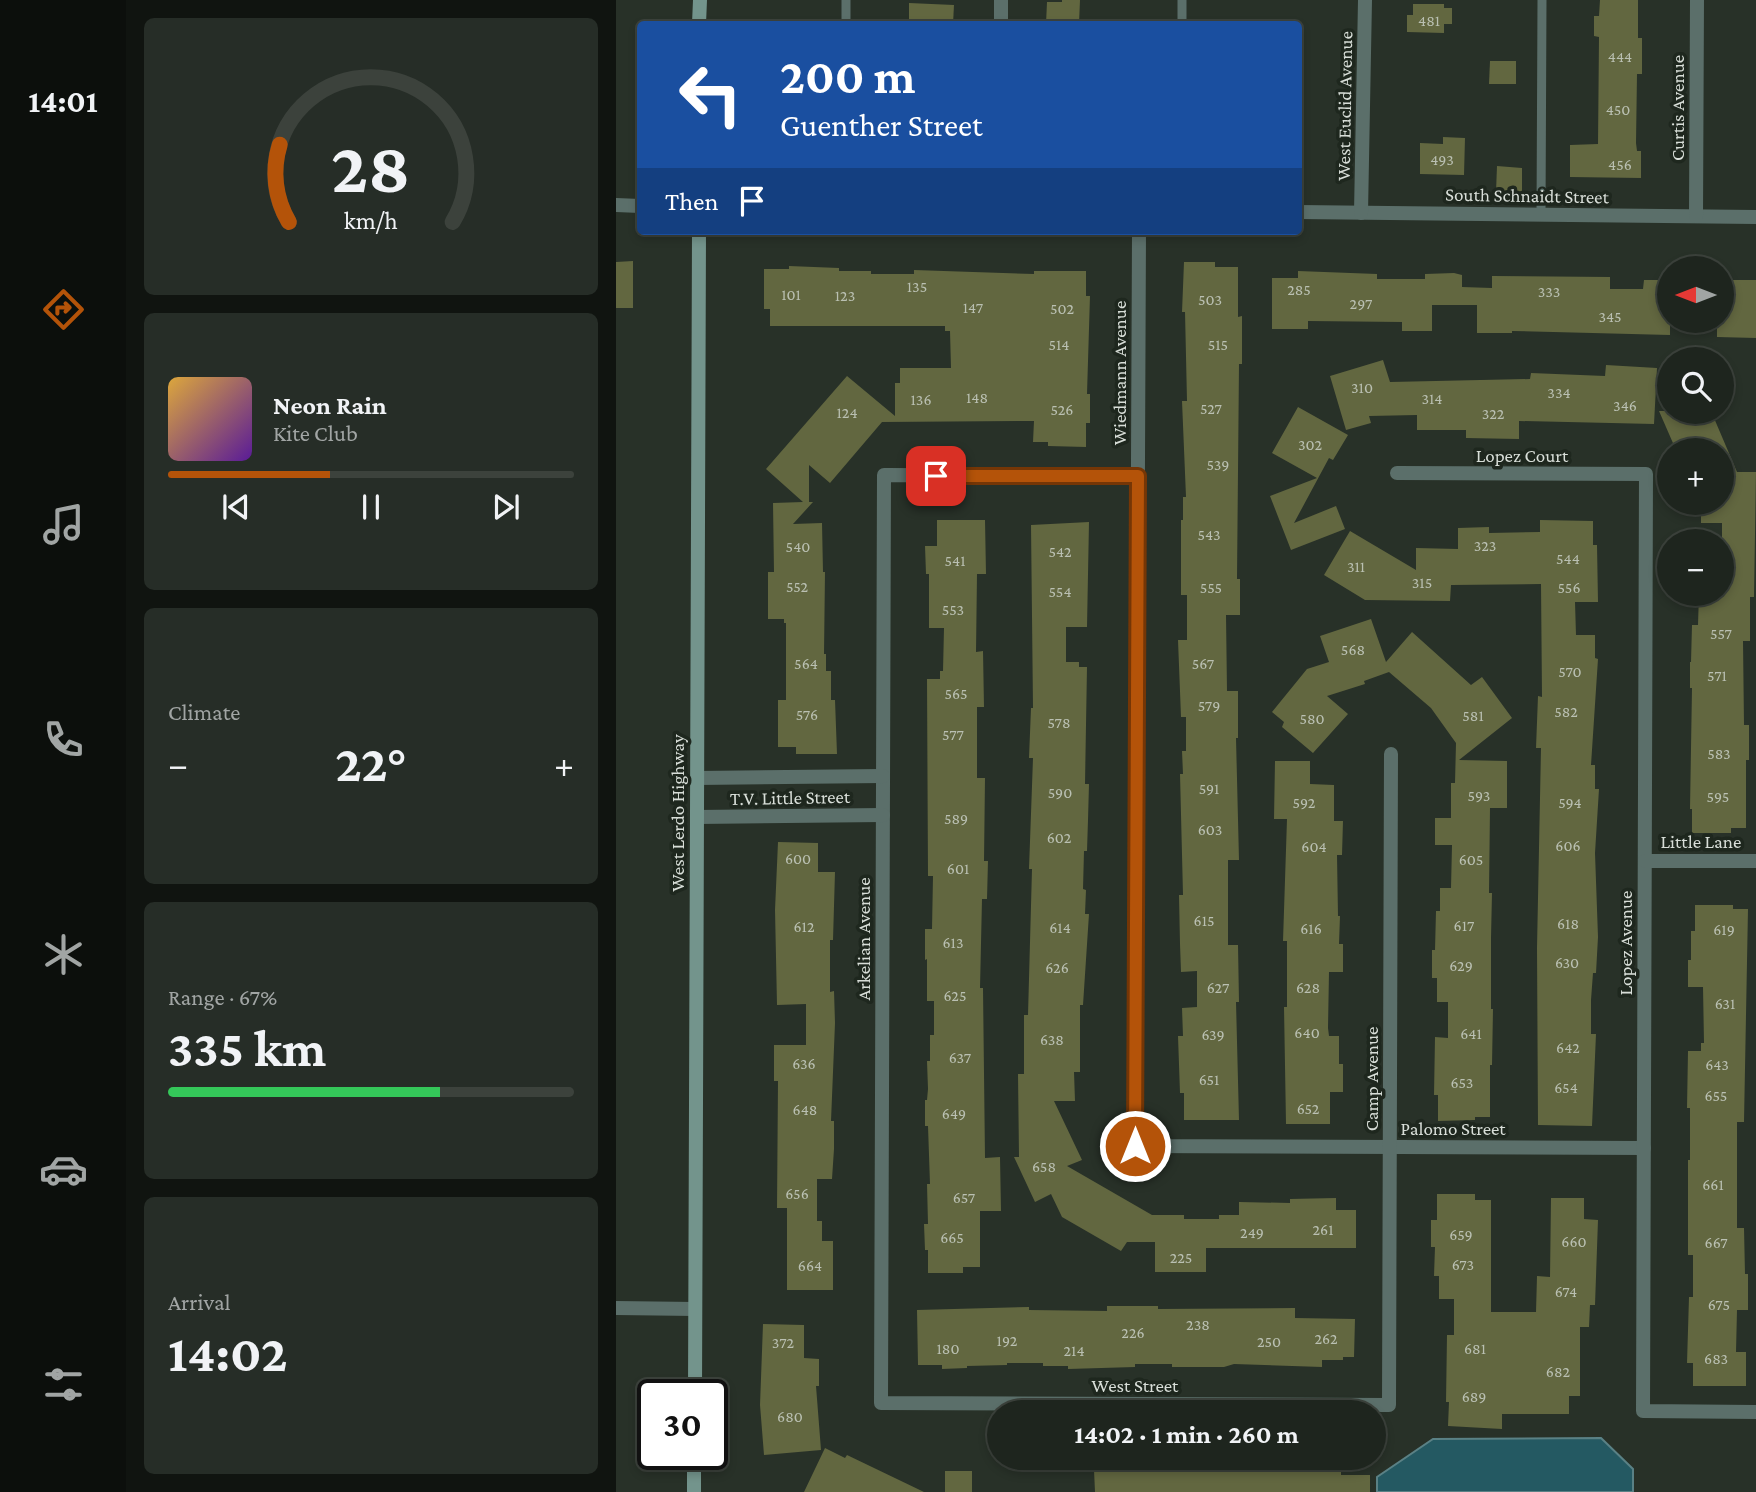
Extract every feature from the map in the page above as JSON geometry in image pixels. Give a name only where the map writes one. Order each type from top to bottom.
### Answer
[{"type":"main road","points":[[699,0],[699,21]]},
{"type":"main road","name":"West Lerdo Highway","points":[[695,1379],[699,235]]},
{"type":"main road","points":[[694,1470],[694,1492]]},
{"type":"street","points":[[1000,21],[1001,0]]},
{"type":"street","name":"West Euclid Avenue","points":[[1361,213],[1365,0]]},
{"type":"street","name":"Curtis Avenue","points":[[1696,216],[1697,0]]},
{"type":"street","points":[[616,205],[637,205]]},
{"type":"street","name":"South Schnaidt Street","points":[[1302,212],[1756,217]]},
{"type":"street","name":"Wiedmann Avenue","points":[[1135,1146],[1139,235]]},
{"type":"street","name":"Lopez Court","points":[[1397,473],[1646,474]]},
{"type":"street","name":"Lopez Avenue","points":[[1646,474],[1643,1411],[1756,1412]]},
{"type":"street","name":"Arkelian Avenue","points":[[881,1403],[884,475],[1138,476]]},
{"type":"street","name":"Camp Avenue","points":[[1389,1405],[1391,754]]},
{"type":"street","name":"T.V. Little Street","points":[[696,778],[883,776]]},
{"type":"street","name":"T.V. Little Street","points":[[696,817],[883,814]]},
{"type":"street","name":"Little Lane","points":[[1645,860],[1756,861]]},
{"type":"street","name":"Palomo Street","points":[[1135,1146],[1644,1148]]},
{"type":"street","points":[[616,1308],[695,1309]]},
{"type":"street","name":"West Street","points":[[881,1403],[1389,1405]]},
{"type":"lane","points":[[846,0],[846,21]]},
{"type":"lane","points":[[1182,0],[1182,21]]},
{"type":"lane","points":[[1541,215],[1542,0]]},
{"type":"water","points":[[1601,1438],[1633,1469],[1633,1492],[1377,1492],[1377,1477],[1433,1439]]},
{"type":"building","points":[[1080,0],[1079,21],[1046,21],[1047,2]]},
{"type":"building","points":[[1600,0],[1638,0],[1642,74],[1637,74],[1636,143],[1637,151],[1641,151],[1641,178],[1570,177],[1570,145],[1598,144],[1599,37],[1594,36],[1594,16],[1599,16]]},
{"type":"building","points":[[909,3],[954,5],[953,21],[909,21]]},
{"type":"building","points":[[1413,4],[1444,4],[1444,8],[1452,8],[1452,24],[1444,24],[1444,33],[1407,32],[1407,15],[1413,15]]},
{"type":"building","points":[[1490,61],[1516,61],[1516,84],[1489,84]]},
{"type":"building","points":[[1443,137],[1465,138],[1464,175],[1420,174],[1420,143],[1443,144]]},
{"type":"building","points":[[1497,166],[1522,168],[1522,193],[1496,192]]},
{"type":"building","points":[[633,261],[633,308],[616,308],[616,262]]},
{"type":"building","points":[[1184,262],[1215,262],[1215,267],[1238,267],[1238,317],[1242,316],[1237,579],[1240,579],[1240,615],[1226,615],[1227,691],[1238,691],[1236,738],[1239,860],[1228,860],[1228,945],[1238,945],[1239,1002],[1236,1002],[1239,1120],[1184,1120],[1184,1093],[1180,1093],[1178,1036],[1183,1036],[1182,1008],[1197,1007],[1197,971],[1181,972],[1179,895],[1183,895],[1180,774],[1183,774],[1182,751],[1186,751],[1186,717],[1181,717],[1178,640],[1187,640],[1187,595],[1181,595],[1181,520],[1183,497],[1186,497],[1182,401],[1187,401],[1185,312],[1182,312]]},
{"type":"building","points":[[789,266],[871,271],[871,274],[914,274],[914,270],[1034,274],[1034,271],[1086,271],[1086,296],[1090,296],[1087,394],[1090,394],[1090,423],[1086,423],[1086,447],[1048,446],[1048,442],[1033,442],[1034,421],[882,422],[830,483],[809,465],[809,502],[813,502],[793,524],[822,523],[825,572],[824,654],[826,671],[831,671],[831,700],[835,700],[837,754],[796,754],[796,747],[778,747],[778,700],[786,700],[786,623],[784,619],[768,619],[768,572],[774,572],[773,503],[803,502],[766,469],[847,376],[895,416],[895,383],[900,383],[900,368],[951,368],[950,331],[945,331],[945,326],[770,326],[770,309],[764,309],[764,269],[789,269]]},
{"type":"building","points":[[1298,271],[1377,274],[1377,279],[1425,279],[1425,274],[1454,273],[1462,275],[1462,287],[1492,288],[1492,276],[1610,277],[1610,289],[1643,289],[1644,280],[1657,280],[1657,333],[1670,335],[1512,331],[1477,333],[1477,305],[1432,305],[1432,331],[1402,331],[1402,322],[1308,321],[1308,329],[1272,329],[1272,278],[1298,278]]},
{"type":"building","points":[[1734,280],[1756,280],[1756,338],[1717,337],[1717,333],[1734,333]]},
{"type":"building","points":[[1383,360],[1390,382],[1530,379],[1531,373],[1605,376],[1606,365],[1657,368],[1654,424],[1519,421],[1519,439],[1466,438],[1466,430],[1417,430],[1417,415],[1369,416],[1371,423],[1346,430],[1330,376]]},
{"type":"building","points":[[1298,407],[1348,435],[1333,460],[1329,458],[1294,523],[1336,506],[1345,529],[1291,550],[1270,496],[1317,478],[1272,453]]},
{"type":"building","points":[[1665,424],[1717,424],[1723,438],[1671,438]]},
{"type":"building","points":[[1734,465],[1737,472],[1756,472],[1754,597],[1750,597],[1750,641],[1743,641],[1744,725],[1749,725],[1746,828],[1731,828],[1731,833],[1692,833],[1692,625],[1698,625],[1699,606],[1734,606],[1734,529],[1722,529],[1722,523],[1701,523],[1701,515],[1734,515]]},
{"type":"building","points":[[937,520],[985,520],[986,574],[977,574],[976,652],[983,651],[984,707],[977,707],[977,778],[985,778],[984,861],[988,861],[987,899],[982,899],[980,988],[983,988],[985,1158],[1000,1157],[1001,1211],[980,1211],[980,1267],[963,1267],[963,1273],[928,1273],[924,1224],[928,1224],[927,1184],[930,1184],[928,1126],[925,1126],[927,1061],[930,1061],[930,1035],[934,1035],[934,1001],[927,1001],[927,959],[925,960],[925,929],[932,929],[933,876],[928,876],[927,679],[940,679],[940,671],[943,671],[944,628],[929,628],[929,574],[926,574],[925,546],[937,546]]},
{"type":"building","points":[[1540,520],[1593,521],[1593,545],[1597,545],[1598,602],[1575,602],[1576,635],[1595,635],[1595,658],[1598,659],[1591,765],[1595,765],[1595,789],[1599,789],[1595,853],[1598,937],[1591,1000],[1591,1034],[1596,1034],[1592,1126],[1538,1125],[1537,948],[1541,748],[1536,748],[1538,696],[1542,697],[1541,584],[1451,585],[1450,601],[1365,600],[1324,575],[1350,531],[1416,570],[1416,548],[1458,549],[1458,528],[1489,527],[1489,533],[1540,532]]},
{"type":"building","points":[[1089,522],[1087,627],[1066,627],[1066,662],[1079,662],[1079,667],[1087,667],[1085,784],[1089,784],[1083,889],[1086,890],[1085,914],[1089,914],[1083,1005],[1080,1005],[1080,1072],[1074,1072],[1075,1101],[1054,1101],[1082,1160],[1067,1166],[1152,1215],[1184,1215],[1184,1219],[1219,1219],[1219,1215],[1239,1215],[1239,1202],[1290,1203],[1290,1199],[1336,1198],[1336,1210],[1356,1210],[1356,1248],[1206,1248],[1206,1272],[1155,1272],[1155,1242],[1127,1242],[1121,1251],[1062,1217],[1051,1194],[1035,1202],[1014,1157],[1019,1157],[1018,1074],[1024,1074],[1024,1015],[1028,1015],[1032,869],[1029,869],[1033,758],[1029,758],[1033,708],[1031,525]]},
{"type":"building","points":[[1371,619],[1386,662],[1412,632],[1471,685],[1482,677],[1512,718],[1459,760],[1507,761],[1507,808],[1490,808],[1489,893],[1492,893],[1493,1009],[1490,1117],[1438,1121],[1438,1095],[1434,1095],[1435,1037],[1448,1038],[1448,1002],[1437,1002],[1437,978],[1432,978],[1432,950],[1435,950],[1436,911],[1440,911],[1440,888],[1451,888],[1452,845],[1435,845],[1435,818],[1451,818],[1451,783],[1455,783],[1456,743],[1431,708],[1389,672],[1364,681],[1365,684],[1327,696],[1348,714],[1313,753],[1282,727],[1284,722],[1272,712],[1307,669],[1329,662],[1320,636]]},
{"type":"building","points":[[1275,761],[1310,761],[1310,784],[1334,785],[1334,821],[1343,821],[1342,855],[1337,855],[1339,944],[1343,944],[1343,972],[1329,972],[1328,1028],[1329,1036],[1339,1036],[1343,1092],[1330,1092],[1330,1124],[1286,1124],[1284,1007],[1287,1007],[1287,941],[1283,941],[1287,819],[1274,819]]},
{"type":"building","points":[[778,842],[818,843],[818,872],[835,872],[833,940],[830,940],[830,992],[834,991],[835,1023],[831,1121],[834,1121],[834,1149],[832,1179],[817,1179],[817,1221],[822,1221],[822,1241],[833,1241],[833,1290],[787,1290],[787,1208],[777,1208],[778,1081],[774,1081],[774,1045],[806,1045],[806,1004],[777,1005],[775,910]]},
{"type":"building","points":[[1695,905],[1733,905],[1733,909],[1748,909],[1744,1122],[1737,1122],[1737,1228],[1744,1228],[1748,1310],[1737,1310],[1736,1352],[1746,1352],[1746,1386],[1693,1386],[1693,1363],[1687,1363],[1689,1297],[1693,1297],[1693,1255],[1688,1255],[1688,1051],[1701,1051],[1701,1043],[1704,1043],[1703,987],[1688,987],[1688,960],[1691,960],[1691,931],[1695,931]]},
{"type":"building","points":[[1437,1194],[1475,1194],[1475,1200],[1491,1200],[1491,1312],[1536,1312],[1537,1276],[1550,1277],[1551,1198],[1584,1198],[1584,1219],[1598,1220],[1595,1305],[1590,1305],[1589,1327],[1580,1327],[1580,1396],[1569,1396],[1569,1414],[1502,1414],[1502,1429],[1448,1426],[1447,1335],[1454,1335],[1454,1299],[1439,1299],[1439,1276],[1434,1276],[1435,1247],[1431,1247],[1431,1220],[1437,1220]]},
{"type":"building","points":[[1107,1306],[1158,1306],[1158,1309],[1295,1308],[1295,1318],[1355,1319],[1354,1357],[1322,1360],[1322,1367],[1234,1364],[1224,1367],[1172,1367],[1172,1364],[1135,1364],[1135,1367],[1068,1369],[1068,1366],[1043,1366],[1043,1363],[1007,1363],[942,1369],[942,1365],[918,1365],[917,1310],[1029,1307],[1029,1310],[1107,1311]]},
{"type":"building","points":[[763,1324],[804,1325],[804,1358],[819,1359],[819,1386],[816,1386],[821,1450],[764,1455],[760,1405]]},
{"type":"building","points":[[825,1448],[845,1458],[847,1455],[924,1492],[804,1492]]},
{"type":"building","points":[[1094,1470],[1341,1472],[1341,1475],[1370,1475],[1370,1492],[1095,1492]]},
{"type":"building","points":[[945,1471],[972,1471],[972,1492],[945,1492]]},
{"type":"route","points":[[936,476],[1138,476],[1135,1146]]}]
